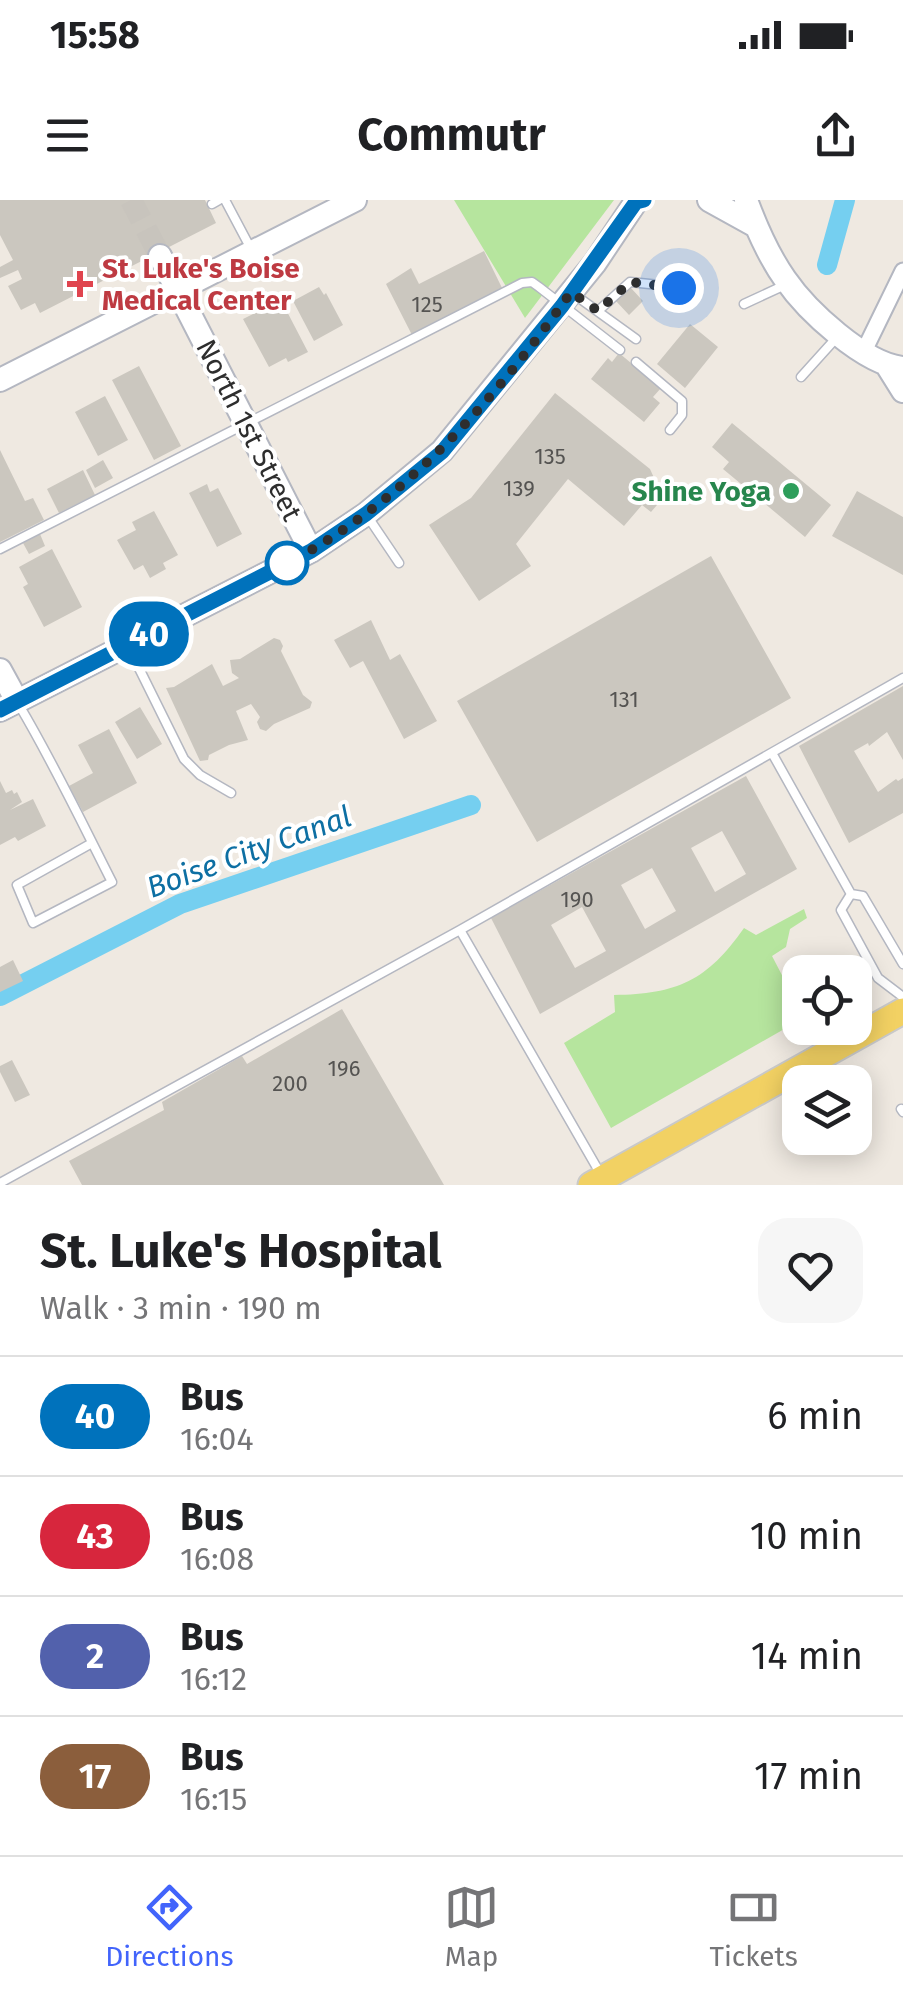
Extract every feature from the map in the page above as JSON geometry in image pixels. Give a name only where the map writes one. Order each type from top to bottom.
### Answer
[{"type":"main road","points":[[0,380],[355,200]]},
{"type":"main road","points":[[709,200],[756,226]]},
{"type":"main road","points":[[746,200],[788,283],[839,334],[896,367],[903,392]]},
{"type":"main road","points":[[0,670],[8,706],[311,551],[366,514],[442,452],[566,299],[639,201]]},
{"type":"main road","name":"North 1st Street","points":[[160,256],[311,551]]},
{"type":"main road","points":[[603,1182],[903,1011]]},
{"type":"street","points":[[864,351],[903,271]]},
{"type":"lane","points":[[219,201],[252,252]]},
{"type":"lane","points":[[0,549],[522,283],[532,282],[598,311],[636,339]]},
{"type":"lane","points":[[598,311],[630,282],[679,288]]},
{"type":"lane","points":[[744,304],[788,283]]},
{"type":"lane","points":[[566,299],[620,350]]},
{"type":"lane","points":[[801,377],[839,334]]},
{"type":"lane","points":[[636,362],[682,401],[682,415],[670,430]]},
{"type":"lane","points":[[366,514],[399,563]]},
{"type":"lane","points":[[127,645],[184,760],[200,775],[232,793]]},
{"type":"lane","points":[[0,1183],[460,930],[903,678]]},
{"type":"lane","points":[[8,706],[92,844],[112,882],[33,923],[18,886],[92,844]]},
{"type":"lane","points":[[772,752],[851,894]]},
{"type":"lane","points":[[851,894],[863,896],[903,964]]},
{"type":"lane","points":[[851,894],[841,910],[878,978],[903,997]]},
{"type":"lane","points":[[460,930],[603,1182]]},
{"type":"green space","points":[[454,200],[614,200],[525,318]]},
{"type":"green space","points":[[804,909],[807,918],[790,929],[786,947],[772,956],[782,975],[782,1030],[611,1128],[564,1043],[615,1012],[614,995],[656,992],[689,981],[717,961],[744,928],[756,935]]},
{"type":"building","points":[[0,200],[205,200],[216,223],[40,313],[35,303],[21,310],[8,286],[22,279],[18,270],[0,278],[0,267],[13,260],[0,235]]},
{"type":"building","points":[[484,251],[503,290],[413,337],[386,284],[411,268],[419,284]]},
{"type":"building","points":[[319,287],[343,325],[314,341],[293,301]]},
{"type":"building","points":[[630,287],[643,301],[629,315],[615,300]]},
{"type":"building","points":[[281,300],[308,352],[269,367],[243,319]]},
{"type":"building","points":[[690,324],[718,347],[685,388],[657,364]]},
{"type":"building","points":[[619,353],[661,388],[653,397],[660,403],[644,422],[591,379],[608,358],[612,362]]},
{"type":"building","points":[[139,366],[181,446],[154,460],[112,380]]},
{"type":"building","points":[[555,393],[650,469],[663,498],[651,512],[642,505],[624,526],[568,479],[516,544],[531,566],[479,601],[429,525],[471,498]]},
{"type":"building","points":[[105,396],[128,440],[98,456],[75,412]]},
{"type":"building","points":[[732,423],[831,505],[805,537],[723,469],[729,462],[712,447]]},
{"type":"building","points":[[0,450],[25,501],[33,498],[44,520],[0,542]]},
{"type":"building","points":[[103,460],[113,478],[95,488],[86,470]]},
{"type":"building","points":[[83,470],[95,495],[59,513],[47,489]]},
{"type":"building","points":[[207,484],[210,492],[218,488],[242,534],[217,547],[189,493]]},
{"type":"building","points":[[857,491],[903,517],[903,575],[832,536]]},
{"type":"building","points":[[154,511],[178,555],[163,563],[166,569],[150,578],[143,565],[134,570],[117,540],[136,530],[132,522]]},
{"type":"building","points":[[40,534],[45,546],[29,554],[23,543]]},
{"type":"building","points":[[52,549],[82,607],[44,627],[23,587],[28,584],[19,567]]},
{"type":"building","points":[[711,556],[791,698],[537,842],[457,701]]},
{"type":"building","points":[[371,620],[390,660],[400,654],[437,721],[404,739],[363,661],[350,668],[334,640]]},
{"type":"building","points":[[274,638],[280,640],[281,651],[303,695],[312,702],[310,708],[266,731],[260,729],[260,717],[251,704],[236,711],[248,740],[229,745],[200,761],[166,688],[212,664],[223,686],[239,678],[232,673],[230,660],[240,659]]},
{"type":"building","points":[[903,686],[903,760],[887,732],[869,746],[868,743],[854,751],[878,792],[903,778],[903,813],[849,843],[799,746]]},
{"type":"building","points":[[140,707],[162,744],[137,759],[115,722]]},
{"type":"building","points":[[109,729],[137,783],[83,812],[69,786],[93,773],[78,745]]},
{"type":"building","points":[[746,776],[797,869],[540,1014],[491,918]],"holes":[[[722,831],[746,874],[715,892],[691,848]],[[652,868],[676,911],[645,929],[621,885]],[[582,907],[606,951],[575,968],[551,925]]]},
{"type":"building","points":[[0,781],[6,793],[17,792],[22,802],[10,810],[33,799],[46,826],[18,841],[15,837],[0,845]]},
{"type":"building","points":[[13,960],[23,981],[0,992],[0,967]]},
{"type":"building","points":[[342,1009],[444,1185],[82,1185],[69,1161],[164,1110],[162,1102],[242,1056],[247,1064]]},
{"type":"building","points":[[12,1060],[30,1095],[15,1102],[0,1072],[0,1066]]},
{"type":"waterway","name":"Boise City Canal","points":[[827,265],[845,200]]},
{"type":"waterway","name":"Boise City Canal","points":[[0,996],[180,904],[471,805]]},
{"type":"tunnel","points":[[131,200],[160,256]]},
{"type":"bus line","name":"40","points":[[0,710],[311,551],[366,514],[442,452],[562,306],[636,202],[644,200]]},
{"type":"place","name":"St. Luke's Boise Medical Center","points":[[80,284]]},
{"type":"place","name":"Shine Yoga","points":[[791,491]]},
{"type":"route","points":[[287,563],[284,565],[336,536],[442,452],[571,292],[598,311],[630,282],[679,288]]}]
